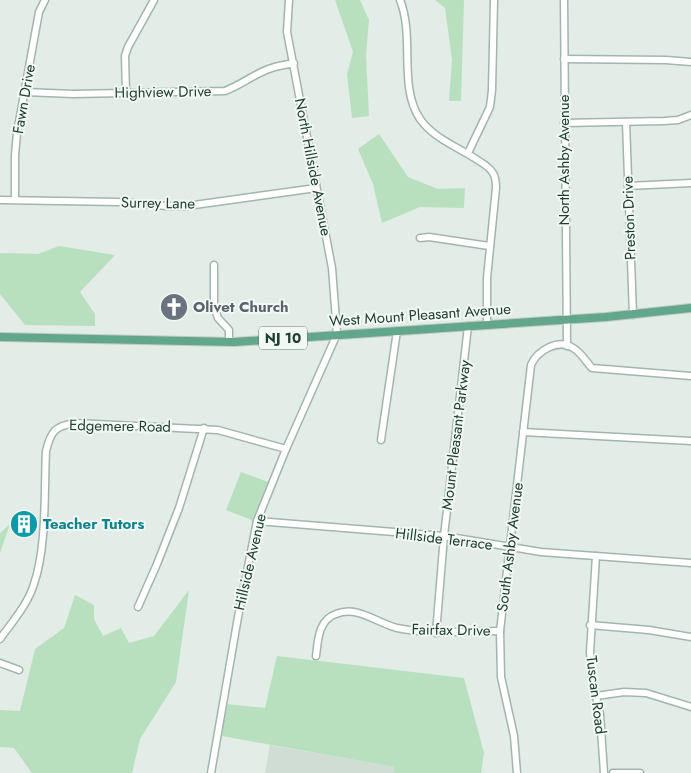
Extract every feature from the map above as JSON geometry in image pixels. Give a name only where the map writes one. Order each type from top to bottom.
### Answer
[{"type":"main road","name":"West Mount Pleasant Avenue","points":[[0,337],[229,342],[566,320],[691,308]]},
{"type":"street","name":"Fawn Drive","points":[[15,199],[17,134],[40,12],[45,0]]},
{"type":"street","points":[[126,93],[125,56],[154,0]]},
{"type":"street","name":"North Hillside Avenue","points":[[289,0],[287,32],[332,268],[337,334]]},
{"type":"street","points":[[400,0],[406,18],[409,79],[414,107],[421,120],[431,130],[490,169],[496,181],[487,278],[488,325]]},
{"type":"street","points":[[468,153],[490,107],[494,0]]},
{"type":"street","name":"North Ashby Avenue","points":[[564,0],[567,346]]},
{"type":"street","points":[[564,59],[691,62]]},
{"type":"street","name":"Highview Drive","points":[[25,92],[73,94],[226,91],[263,71],[294,63]]},
{"type":"street","points":[[564,122],[678,120],[691,115]]},
{"type":"street","name":"Preston Drive","points":[[626,122],[633,315]]},
{"type":"street","points":[[628,186],[691,184]]},
{"type":"street","name":"Surrey Lane","points":[[0,200],[109,201],[187,206],[316,188]]},
{"type":"street","points":[[420,238],[429,237],[490,246]]},
{"type":"street","points":[[214,265],[214,307],[218,318],[229,330],[229,342]]},
{"type":"street","name":"Mount Pleasant Parkway","points":[[436,632],[444,536],[468,326]]},
{"type":"street","points":[[381,440],[397,331]]},
{"type":"street","name":"Hillside Avenue","points":[[211,773],[234,636],[258,521],[286,449],[337,334]]},
{"type":"street","points":[[567,346],[575,349],[592,368],[691,376]]},
{"type":"street","name":"South Ashby Avenue","points":[[517,773],[514,736],[501,677],[500,631],[523,432],[533,360],[536,355],[549,347],[567,346]]},
{"type":"street","name":"Edgemere Road","points":[[0,639],[18,615],[34,585],[40,562],[46,451],[48,441],[54,431],[62,424],[204,428],[232,433],[286,449]]},
{"type":"street","points":[[138,607],[158,564],[179,508],[204,428]]},
{"type":"street","points":[[523,432],[691,441]]},
{"type":"street","name":"Hillside Terrace","points":[[258,521],[444,536],[541,552],[691,563]]},
{"type":"street","name":"Tuscan Road","points":[[596,556],[590,625],[590,652],[592,679],[600,714],[604,773]]},
{"type":"street","name":"Fairfax Drive","points":[[316,656],[320,630],[330,616],[337,613],[355,612],[395,628],[436,632],[500,631]]},
{"type":"street","points":[[590,625],[649,630],[691,638]]},
{"type":"street","points":[[0,663],[19,670]]},
{"type":"street","points":[[596,696],[646,692],[691,708]]},
{"type":"street","points":[[613,773],[640,773]]},
{"type":"shaded area","points":[[270,745],[394,767],[393,773],[265,773]]},
{"type":"green space","points":[[335,0],[360,0],[369,20],[366,55],[369,116],[352,118],[347,74],[353,52]]},
{"type":"green space","points":[[435,0],[464,0],[461,101],[449,101],[452,60],[445,8]]},
{"type":"green space","points":[[379,134],[408,177],[438,189],[465,188],[464,208],[420,207],[382,223],[373,184],[358,149]]},
{"type":"green space","points":[[59,246],[115,255],[80,292],[95,314],[95,326],[25,325],[0,294],[0,253],[38,254]]},
{"type":"green space","points":[[241,472],[268,482],[254,521],[226,510]]},
{"type":"green space","points":[[10,524],[0,553],[0,533]]},
{"type":"green space","points":[[189,590],[176,682],[140,739],[132,773],[32,773],[14,748],[0,747],[0,710],[20,711],[35,649],[64,628],[75,595],[94,605],[94,619],[103,636],[121,628],[129,643],[154,636]]},
{"type":"green space","points":[[277,656],[464,678],[484,753],[481,773],[393,773],[394,767],[222,736],[226,704],[265,708]]},
{"type":"place","name":"Olivet Church","points":[[174,307]]},
{"type":"place","name":"Teacher Tutors","points":[[24,524]]}]
